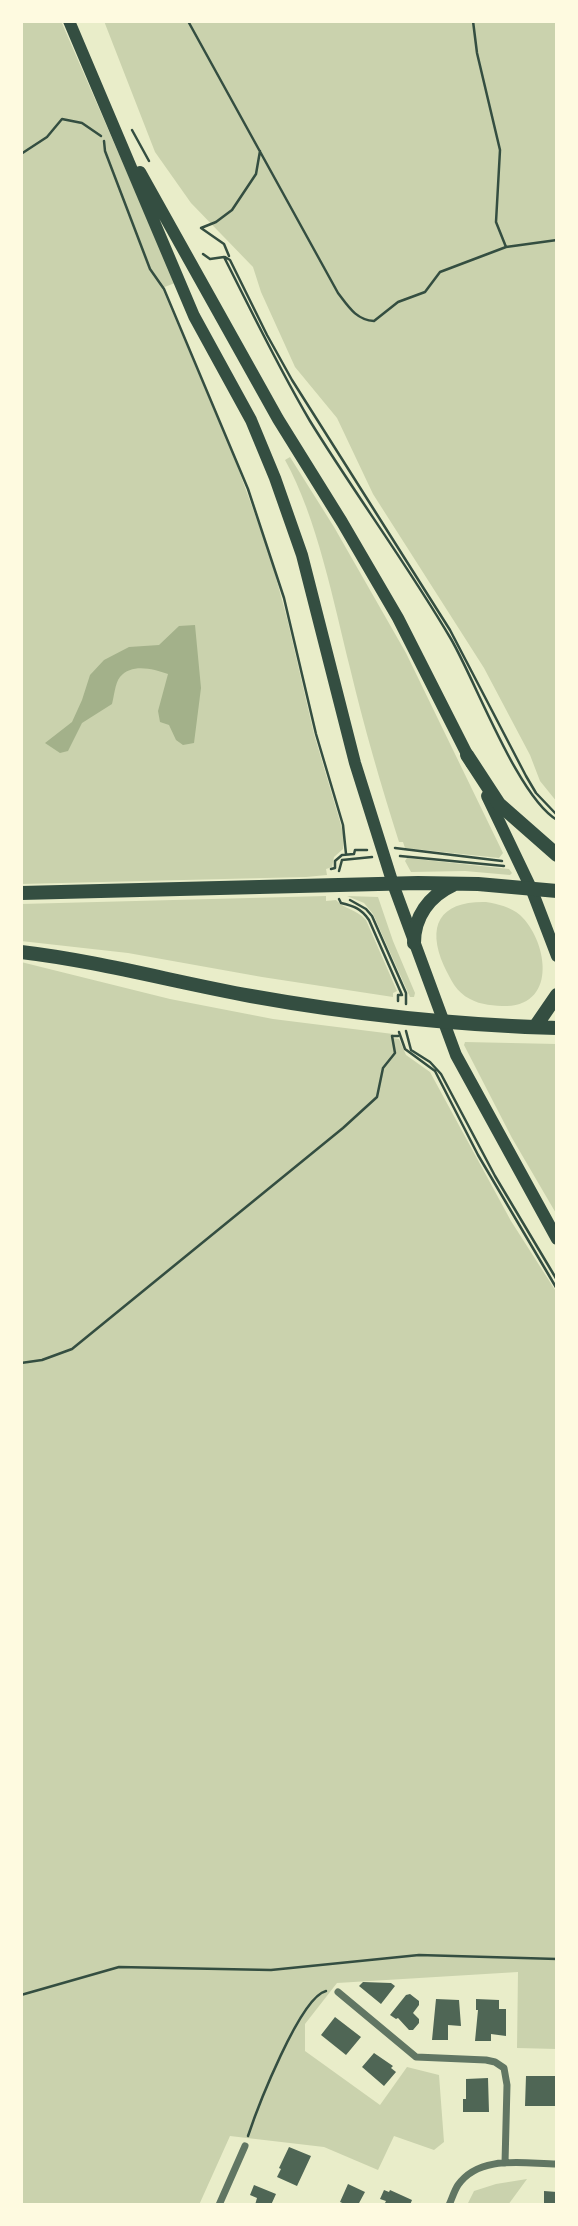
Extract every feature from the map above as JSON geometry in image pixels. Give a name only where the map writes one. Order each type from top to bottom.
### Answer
[{"type":"main road","points":[[69,21],[251,372],[398,618],[516,855],[557,956]]},
{"type":"main road","points":[[122,126],[194,316],[251,420],[279,488],[302,555],[340,710],[382,849],[456,1055],[557,1239]]},
{"type":"main road","points":[[467,755],[499,804],[557,855]]},
{"type":"main road","points":[[414,943],[418,921],[427,904],[440,891],[457,883]]},
{"type":"main road","points":[[21,893],[457,883],[557,891]]},
{"type":"main road","points":[[21,952],[253,996],[443,1021],[557,1028]]},
{"type":"main road","points":[[536,1027],[557,995]]},
{"type":"street","points":[[338,1992],[416,2057],[486,2060],[504,2068],[507,2085],[505,2163]]},
{"type":"street","points":[[219,2205],[245,2146]]},
{"type":"street","points":[[449,2205],[458,2186],[469,2174],[492,2164],[557,2164]]},
{"type":"path","points":[[188,21],[338,293],[352,312],[364,321],[374,321],[398,302],[425,292],[440,272],[506,247],[557,240]]},
{"type":"path","points":[[473,21],[477,53],[500,150],[496,222],[506,247]]},
{"type":"path","points":[[21,154],[47,137],[62,119],[82,123],[104,138]]},
{"type":"path","points":[[122,126],[149,161]]},
{"type":"path","points":[[260,151],[256,174],[232,210],[216,222],[201,228],[224,244],[292,380],[450,630],[526,776],[542,800],[557,815]]},
{"type":"path","points":[[197,249],[208,258],[224,257],[230,260]]},
{"type":"path","points":[[224,257],[278,365],[305,411],[451,640],[531,794],[550,816],[557,820]]},
{"type":"path","points":[[164,289],[236,457],[274,564],[316,734],[342,825],[346,854]]},
{"type":"path","points":[[516,855],[503,862],[422,853],[402,848],[355,850],[354,854],[338,858],[335,868],[331,869],[333,898],[358,908],[369,920],[402,995],[398,995],[399,1036],[402,1037],[405,1049],[435,1071],[478,1155],[557,1289]]},
{"type":"path","points":[[21,1363],[42,1360],[72,1349],[343,1128],[377,1097],[383,1068],[395,1053],[392,1036],[399,1036]]},
{"type":"path","points":[[21,1995],[119,1967],[271,1970],[419,1955],[557,1959]]},
{"type":"path","points":[[245,2146],[258,2104],[306,2008],[320,1993],[332,1990],[338,1992]]},
{"type":"shaded area","points":[[21,21],[61,21],[175,283],[162,288],[234,457],[270,556],[314,734],[341,825],[343,849],[334,857],[332,867],[326,869],[327,875],[21,884]]},
{"type":"shaded area","points":[[104,21],[557,21],[557,802],[540,781],[530,755],[484,668],[373,494],[337,418],[295,367],[261,292],[253,267],[191,203],[155,152]]},
{"type":"shaded area","points":[[290,457],[334,527],[406,653],[503,853],[499,858],[405,848],[403,842],[399,842],[355,690],[315,534],[285,460]]},
{"type":"shaded area","points":[[195,625],[201,688],[194,743],[183,745],[176,740],[169,725],[160,722],[158,711],[168,674],[143,668],[130,670],[120,677],[112,704],[82,723],[68,751],[60,753],[45,743],[72,722],[90,675],[104,660],[129,647],[159,645],[179,626]]},
{"type":"shaded area","points":[[407,858],[509,869],[512,873],[411,872],[405,861]]},
{"type":"shaded area","points":[[326,896],[326,901],[336,900],[366,920],[397,991],[393,993],[393,997],[128,953],[21,941],[21,904]]},
{"type":"shaded area","points":[[347,896],[378,897],[415,993],[414,997],[410,997],[373,914],[364,903]]},
{"type":"shaded area","points":[[486,902],[516,912],[537,939],[543,969],[541,983],[534,994],[523,1003],[502,1006],[474,1001],[457,989],[444,966],[436,939],[441,918],[458,906]]},
{"type":"shaded area","points":[[21,962],[170,999],[273,1019],[393,1034],[393,1038],[399,1039],[406,1055],[430,1072],[511,1221],[557,1293],[557,2049],[517,2048],[518,1972],[337,1983],[305,2024],[305,2051],[380,2105],[407,2067],[439,2075],[444,2142],[434,2150],[394,2136],[378,2170],[324,2147],[230,2136],[199,2205],[21,2205]]},
{"type":"shaded area","points":[[465,1042],[557,1044],[557,1215],[512,1138],[464,1045]]},
{"type":"shaded area","points":[[527,2179],[508,2205],[467,2205],[474,2191]]},
{"type":"building","points":[[363,1982],[391,1983],[395,1986],[381,2004],[359,1986]]},
{"type":"building","points":[[410,1994],[419,2001],[413,2013],[419,2023],[413,2030],[409,2030],[398,2018],[390,2015],[406,1995]]},
{"type":"building","points":[[436,1999],[459,2000],[461,2026],[448,2025],[448,2040],[432,2040]]},
{"type":"building","points":[[476,1999],[499,2000],[499,2009],[506,2009],[506,2036],[491,2034],[491,2041],[475,2041],[478,2010]]},
{"type":"building","points":[[335,2017],[361,2037],[346,2055],[321,2035]]},
{"type":"building","points":[[374,2053],[393,2066],[391,2068],[396,2072],[384,2086],[362,2067]]},
{"type":"building","points":[[526,2076],[557,2076],[557,2106],[525,2106]]},
{"type":"building","points":[[488,2078],[489,2112],[463,2112],[466,2079]]},
{"type":"building","points":[[289,2147],[311,2156],[297,2186],[277,2177]]},
{"type":"building","points":[[348,2184],[365,2192],[358,2205],[340,2202]]},
{"type":"building","points":[[254,2185],[276,2194],[271,2205],[255,2205],[257,2198],[250,2195]]},
{"type":"building","points":[[384,2190],[412,2200],[410,2205],[384,2205],[386,2201],[380,2199]]},
{"type":"building","points":[[544,2191],[557,2192],[557,2205],[544,2205]]}]
